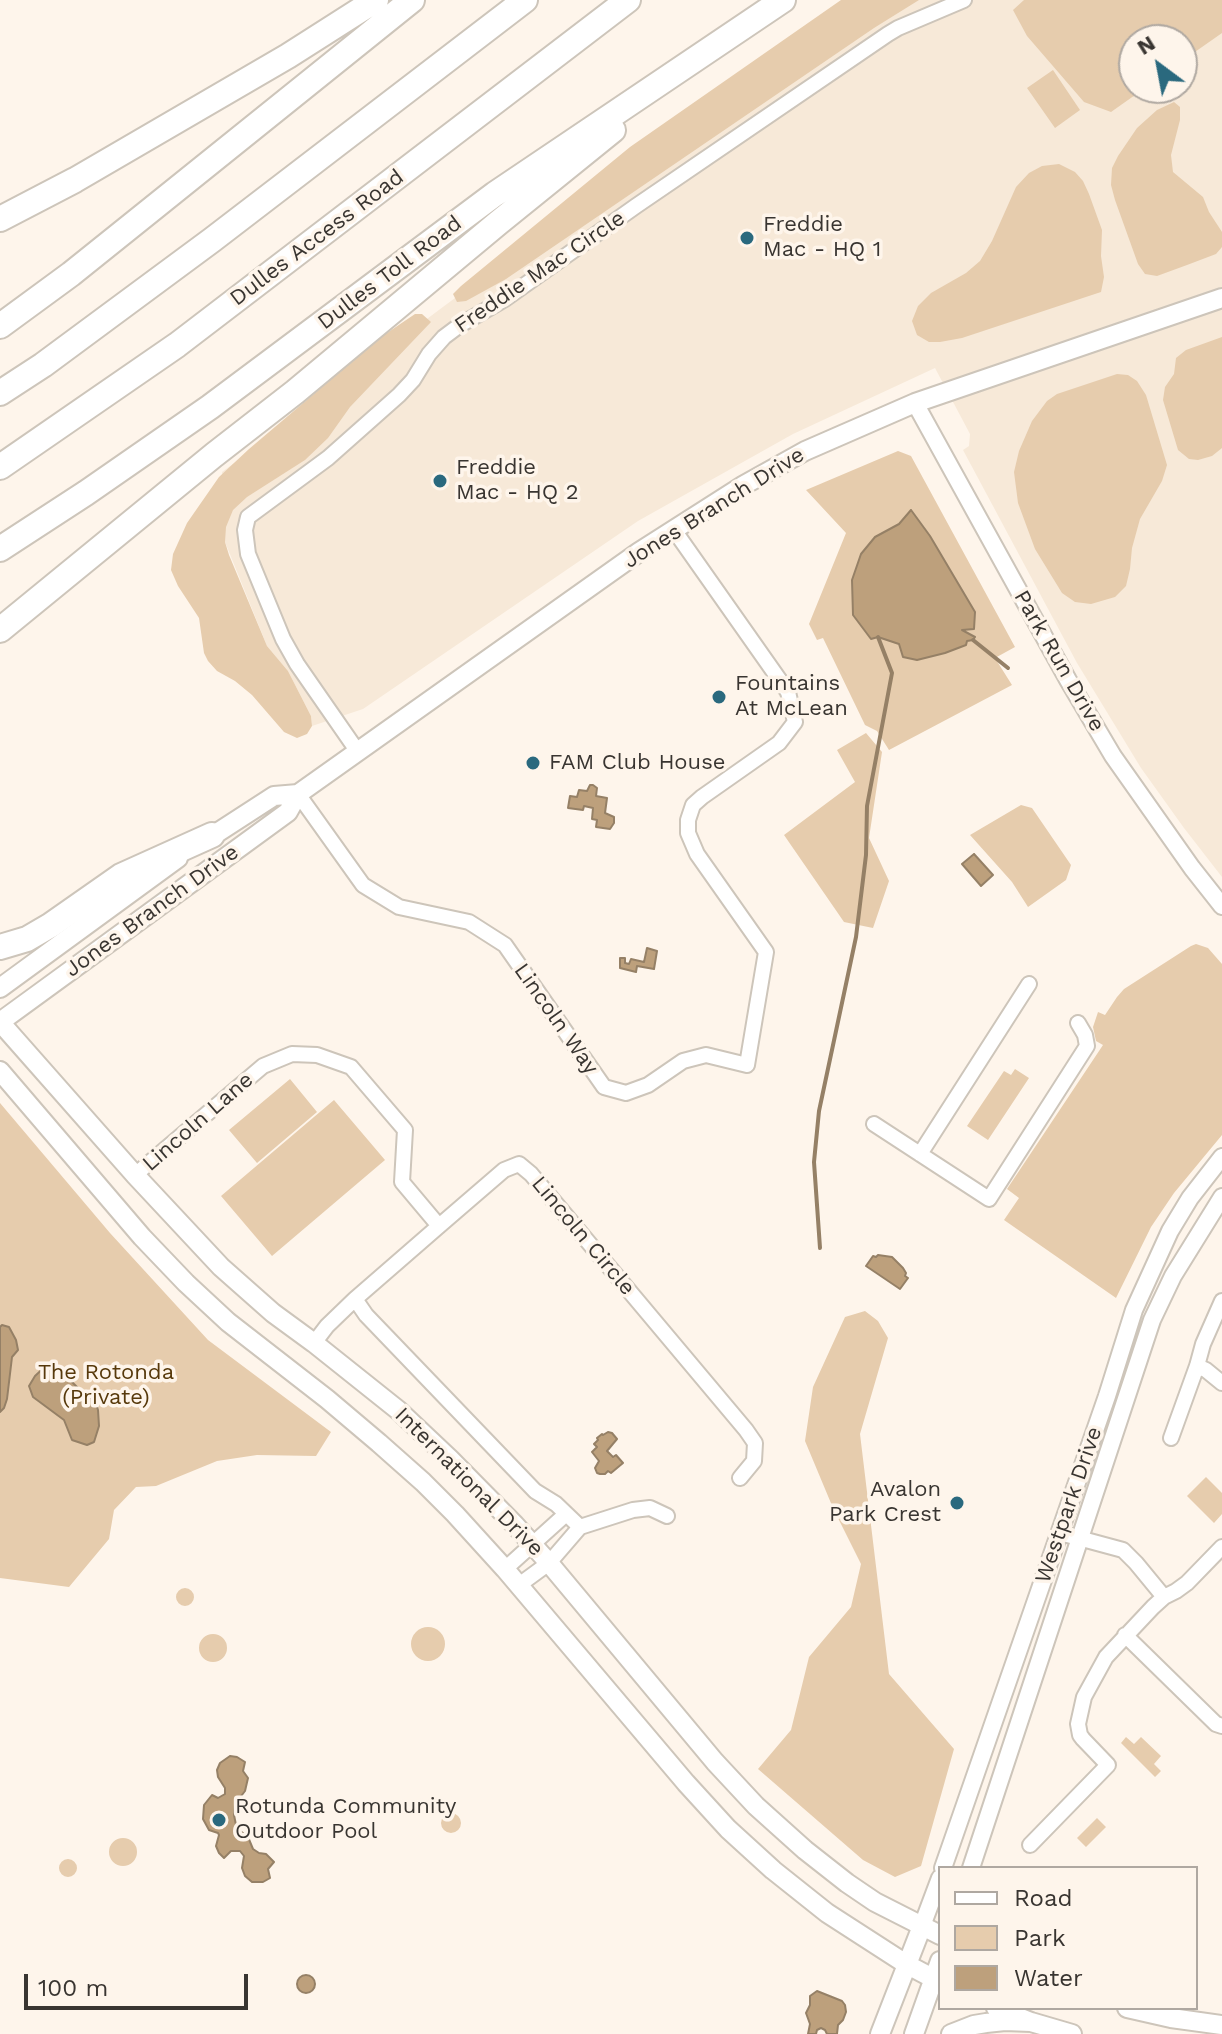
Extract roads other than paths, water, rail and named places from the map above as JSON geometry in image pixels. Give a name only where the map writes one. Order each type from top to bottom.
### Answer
[{"type":"highway","points":[[0,219],[75,180],[288,56],[376,0]]},
{"type":"highway","points":[[0,326],[71,274],[412,0]]},
{"type":"highway","points":[[358,128],[501,0]]},
{"type":"highway","points":[[0,393],[43,365],[525,0]]},
{"type":"highway","name":"Dulles Access Road","points":[[0,467],[213,318],[628,0]]},
{"type":"highway","name":"Dulles Toll Road","points":[[0,549],[210,407],[495,194],[783,0]]},
{"type":"highway","points":[[0,630],[714,48]]},
{"type":"highway","points":[[0,947],[27,939],[51,925],[121,876],[212,835]]},
{"type":"main road","name":"Jones Branch Drive","points":[[0,1022],[288,812],[298,794],[639,552],[744,485],[805,451],[915,403],[1222,298]]},
{"type":"main road","name":"Jones Branch Drive","points":[[0,988],[212,835],[274,796],[298,794]]},
{"type":"main road","name":"International Drive","points":[[0,1022],[221,1267],[273,1313],[370,1387],[423,1433],[531,1544],[707,1753],[756,1806],[847,1883],[875,1902],[938,1934]]},
{"type":"main road","name":"International Drive","points":[[0,1071],[142,1237],[186,1283],[228,1322],[327,1399],[423,1482],[505,1569],[728,1829],[827,1913],[906,1964],[938,1974]]},
{"type":"main road","points":[[880,2034],[922,1926]]},
{"type":"main road","points":[[914,2034],[938,1974]]},
{"type":"main road","points":[[1001,2010],[1072,2034]]},
{"type":"main road","points":[[1136,2010],[1222,2025]]},
{"type":"main road","points":[[951,2034],[986,2023],[1031,2022]]},
{"type":"street","name":"Freddie Mac Circle","points":[[358,752],[283,639],[248,554],[245,530],[248,517],[321,465],[399,395],[413,380],[429,354],[460,325],[505,299],[879,40],[898,28],[964,0]]},
{"type":"street","name":"Park Run Drive","points":[[915,403],[1113,756],[1222,906]]},
{"type":"street","name":"Lincoln Way","points":[[298,794],[363,885],[399,907],[469,922],[505,945],[604,1087],[626,1093],[648,1085],[683,1061],[706,1055],[747,1065],[766,952],[697,854],[688,833],[688,820],[693,805],[779,743],[795,722],[788,692],[674,530]]},
{"type":"street","points":[[920,1154],[1029,984]]},
{"type":"street","points":[[874,1124],[989,1199],[1087,1046],[1078,1023]]},
{"type":"street","name":"Lincoln Lane","points":[[135,1175],[263,1066],[292,1054],[317,1055],[351,1067],[405,1130],[402,1182],[439,1226]]},
{"type":"street","name":"Westpark Drive","points":[[944,1866],[1060,1533],[1124,1338],[1170,1231],[1190,1198],[1222,1157]]},
{"type":"street","name":"Lincoln Circle","points":[[314,1343],[355,1299],[504,1170],[519,1164],[531,1174],[746,1430],[755,1443],[754,1461],[740,1478]]},
{"type":"street","name":"Westpark Drive","points":[[972,1866],[1152,1320],[1173,1276],[1222,1197]]},
{"type":"street","points":[[355,1299],[366,1315],[535,1491],[556,1504],[580,1527]]},
{"type":"street","points":[[1171,1438],[1203,1344],[1222,1301]]},
{"type":"street","points":[[1197,1366],[1222,1383]]},
{"type":"street","points":[[519,1585],[549,1563],[580,1527],[633,1510],[650,1508],[667,1516]]},
{"type":"street","points":[[505,1569],[566,1514]]},
{"type":"street","points":[[1060,1533],[1123,1550],[1164,1597]]},
{"type":"street","points":[[1030,1845],[1108,1765],[1080,1735],[1078,1716],[1095,1674],[1125,1635],[1164,1597],[1187,1583],[1222,1547]]},
{"type":"street","points":[[1125,1635],[1216,1724],[1222,1726]]},
{"type":"street","points":[[922,1926],[938,1883]]},
{"type":"water","points":[[911,510],[975,612],[974,629],[962,630],[975,637],[973,640],[945,653],[917,660],[903,657],[899,644],[878,637],[871,639],[853,615],[852,580],[861,554],[875,537],[899,524]]},
{"type":"water","points":[[590,785],[597,788],[596,796],[607,798],[605,813],[614,817],[610,829],[596,827],[597,820],[592,819],[593,808],[568,808],[570,796],[577,797],[579,790],[587,791]]},
{"type":"water","points":[[974,854],[993,875],[981,886],[962,864]]},
{"type":"water","points":[[647,948],[657,951],[654,969],[637,966],[636,972],[620,968],[620,958],[625,958],[625,963],[629,964],[631,959],[644,962]]},
{"type":"water","points":[[873,1256],[892,1257],[903,1268],[908,1278],[900,1289],[866,1266]]},
{"type":"water","points":[[0,1327],[9,1327],[18,1350],[12,1357],[7,1399],[0,1412]]},
{"type":"water","points":[[49,1363],[95,1401],[99,1426],[94,1442],[87,1445],[72,1440],[64,1420],[33,1397],[29,1386]]},
{"type":"water","points":[[608,1432],[617,1439],[607,1451],[623,1463],[611,1473],[600,1474],[595,1468],[599,1461],[592,1452],[597,1447],[594,1444],[597,1438]]},
{"type":"water","name":"Rotunda Community Outdoor Pool","points":[[230,1756],[245,1762],[243,1771],[248,1778],[245,1791],[235,1804],[236,1825],[248,1837],[253,1849],[266,1854],[274,1862],[268,1869],[270,1878],[263,1882],[252,1882],[245,1876],[242,1868],[244,1856],[240,1851],[231,1851],[224,1858],[219,1853],[216,1846],[219,1835],[209,1830],[203,1819],[204,1805],[212,1795],[218,1798],[225,1794],[217,1770],[220,1763]]},
{"type":"water","points":[[306,1975],[315,1984],[306,1993],[297,1984]]},
{"type":"water","points":[[817,1991],[845,2005],[846,2012],[838,2025],[837,2034],[827,2034],[821,2028],[816,2034],[808,2034],[810,2024],[806,2013],[810,1996]]},
{"type":"waterway","points":[[820,1248],[814,1162],[819,1111],[856,937],[866,855],[867,806],[892,673],[878,637]]},
{"type":"waterway","points":[[973,640],[1008,668]]},
{"type":"place","name":"Freddie Mac - HQ 1","points":[[747,238]]},
{"type":"place","name":"Freddie Mac - HQ 2","points":[[440,481]]},
{"type":"place","name":"Fountains At McLean","points":[[719,697]]},
{"type":"place","name":"FAM Club House","points":[[533,763]]},
{"type":"place","name":"Avalon Park Crest","points":[[957,1503]]},
{"type":"place","name":"Rotunda Community Outdoor Pool","points":[[219,1820]]},
{"type":"park label","name":"The Rotonda (Private)","points":[[106,1386]]}]
